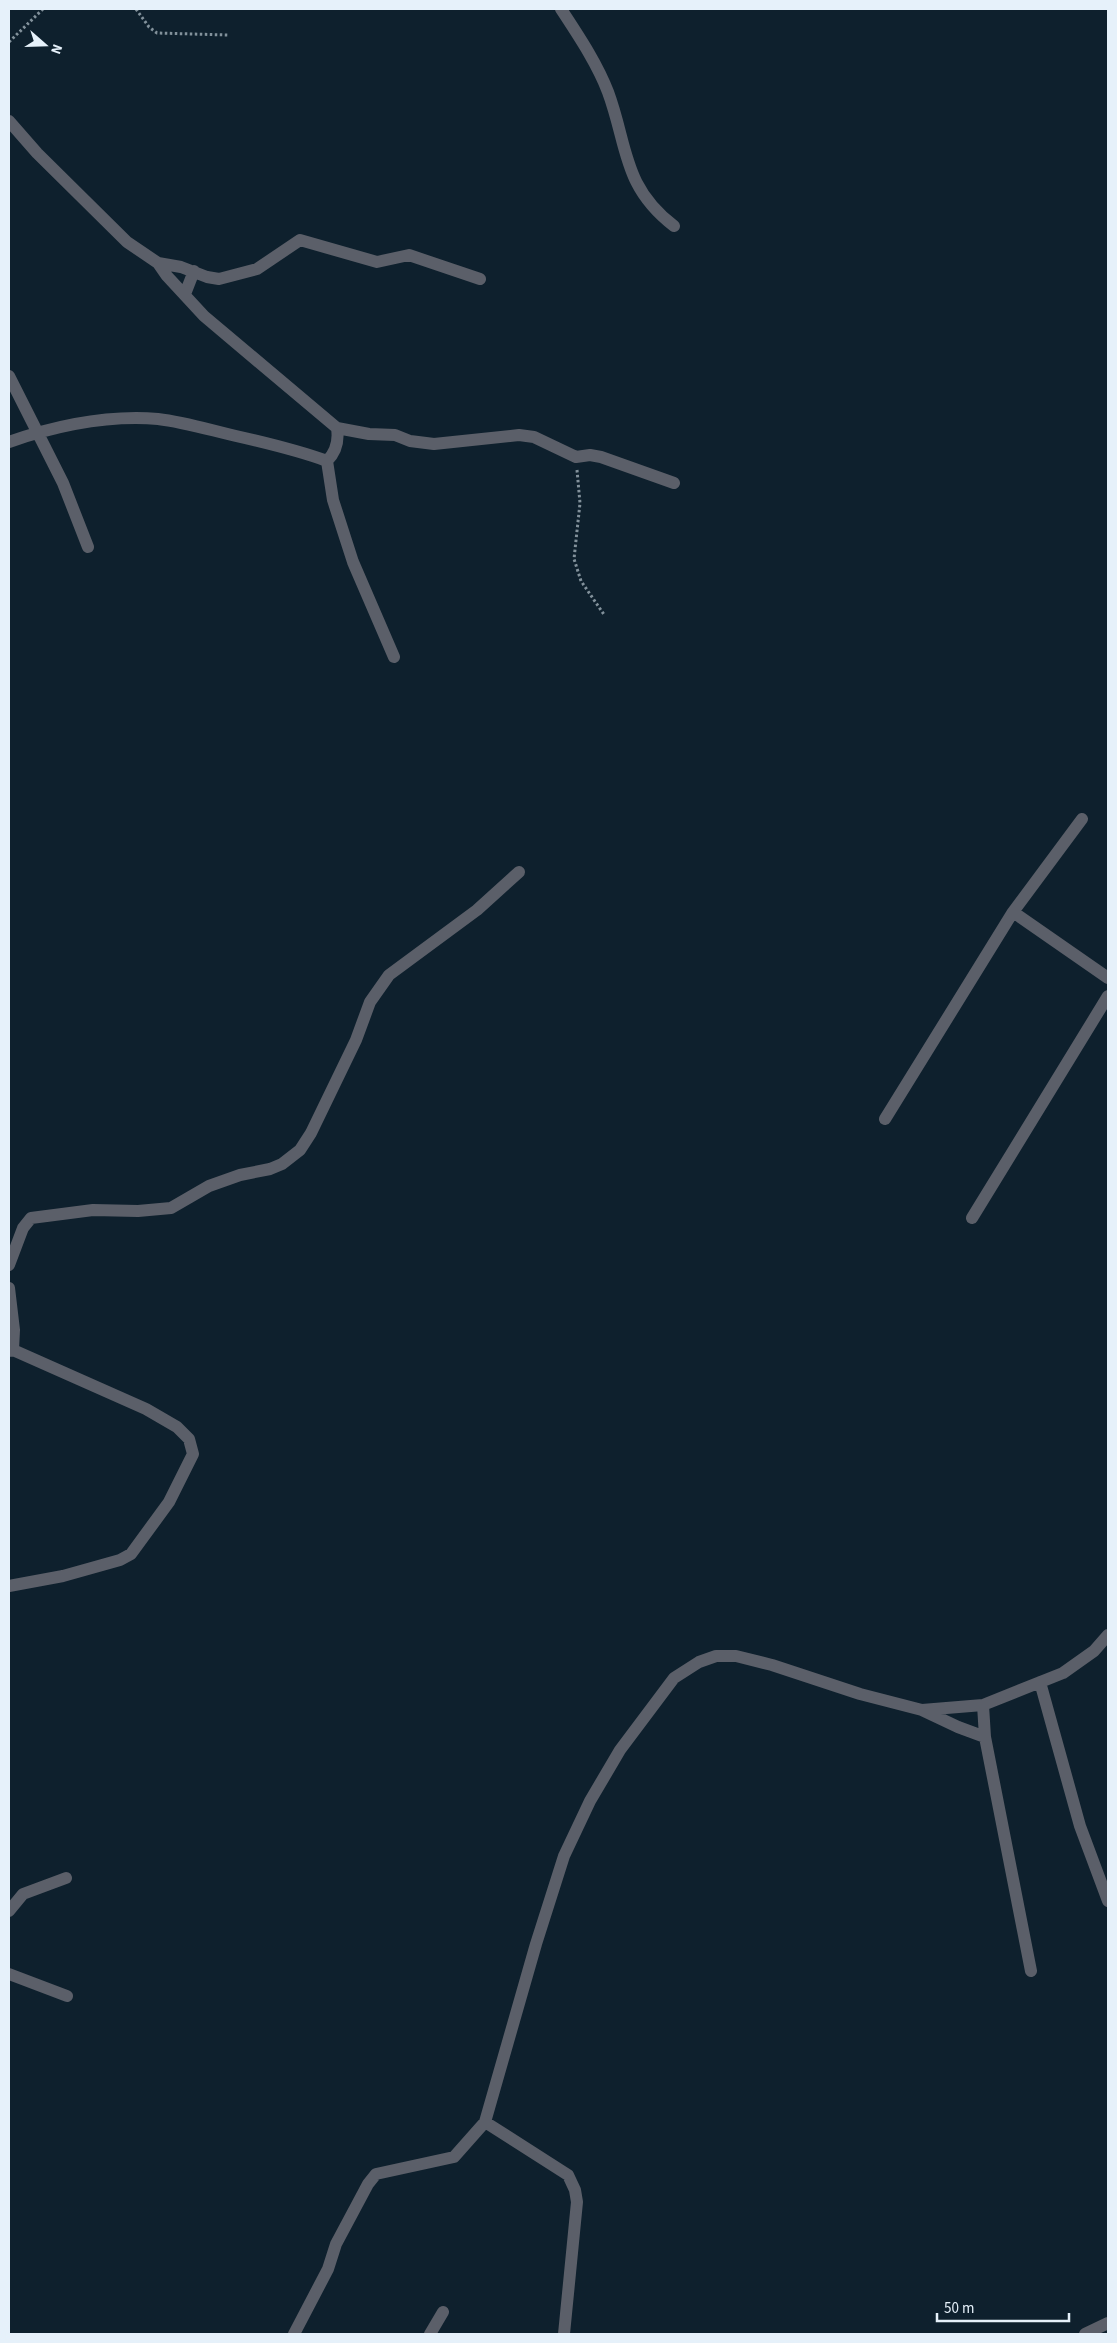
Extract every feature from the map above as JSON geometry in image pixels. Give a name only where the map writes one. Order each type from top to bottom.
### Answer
[{"type":"street","points":[[561,9],[579,36],[607,90],[628,166],[642,193],[662,217],[674,226]]},
{"type":"street","points":[[9,121],[37,153],[127,242],[158,262],[220,279],[256,269],[300,240],[377,262],[410,255],[480,279]]},
{"type":"street","points":[[158,262],[167,276],[204,316],[337,428],[369,434],[395,435],[410,441],[434,444],[520,435],[534,437],[576,457],[590,455],[601,457],[674,483]]},
{"type":"street","points":[[185,294],[194,271]]},
{"type":"street","points":[[9,376],[63,483],[88,547]]},
{"type":"street","points":[[9,442],[38,432],[129,418],[159,419],[200,426],[278,445],[327,461]]},
{"type":"street","points":[[327,461],[334,454],[337,443],[337,428]]},
{"type":"street","points":[[327,461],[333,500],[353,562],[394,657]]},
{"type":"street","points":[[885,1119],[1013,912],[1082,819]]},
{"type":"street","points":[[9,1265],[23,1228],[31,1218],[93,1210],[138,1211],[170,1208],[210,1186],[240,1175],[270,1169],[282,1164],[300,1150],[311,1133],[341,1074],[370,1002],[390,975],[477,910],[519,872]]},
{"type":"street","points":[[1013,912],[1108,978]]},
{"type":"street","points":[[972,1218],[1108,996]]},
{"type":"street","points":[[9,1288],[14,1330],[11,1351],[146,1409],[177,1427],[189,1439],[193,1454],[169,1502],[131,1554],[63,1576],[9,1586]]},
{"type":"street","points":[[922,1710],[983,1705],[1063,1673],[1094,1651],[1108,1634]]},
{"type":"street","points":[[294,2334],[328,2269],[341,2236],[368,2184],[376,2174],[454,2158],[485,2122],[536,1944],[564,1856],[590,1801],[620,1750],[674,1678],[699,1662],[716,1656],[736,1656],[772,1665],[860,1694],[922,1710],[984,1737]]},
{"type":"street","points":[[1040,1682],[1080,1826],[1108,1901]]},
{"type":"street","points":[[983,1705],[984,1737],[1031,1971]]},
{"type":"street","points":[[9,1912],[23,1894],[66,1878]]},
{"type":"street","points":[[9,1974],[67,1996]]},
{"type":"street","points":[[485,2122],[568,2175],[575,2190],[577,2202],[564,2334]]},
{"type":"street","points":[[430,2334],[443,2312]]},
{"type":"street","points":[[1085,2334],[1108,2323]]},
{"type":"path","points":[[9,42],[44,9]]},
{"type":"path","points":[[136,9],[149,27],[157,33],[228,35]]},
{"type":"path","points":[[576,457],[580,503],[574,558],[581,582],[605,616]]}]
